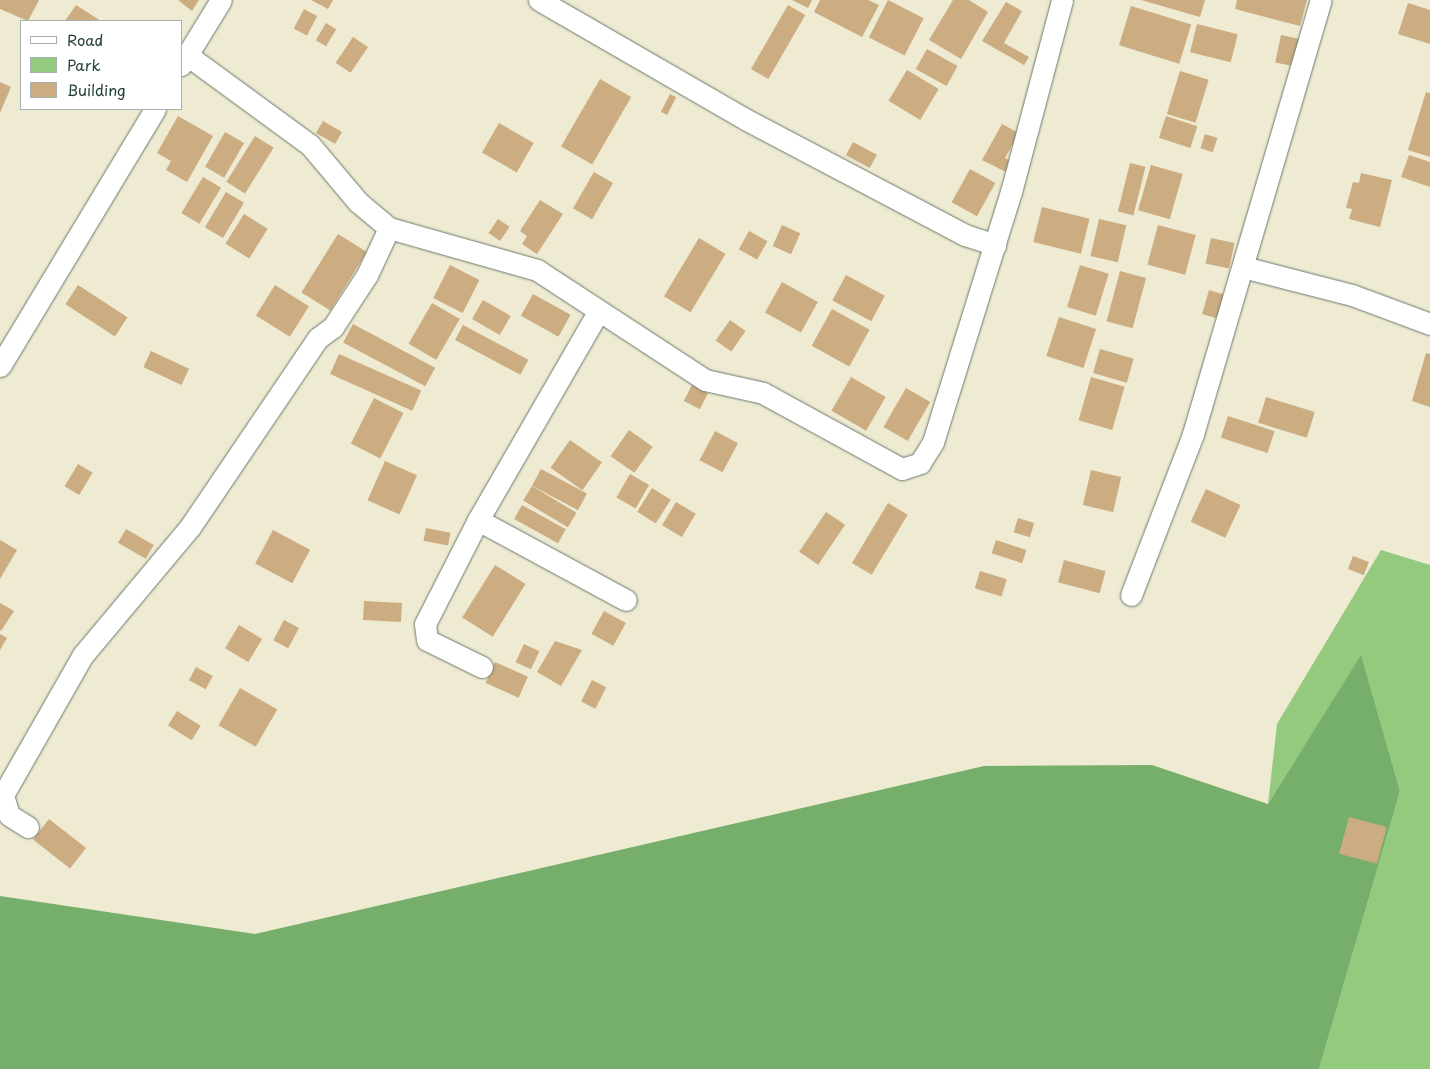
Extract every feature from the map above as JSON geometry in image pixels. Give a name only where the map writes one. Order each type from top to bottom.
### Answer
[{"type":"street","points":[[221,0],[184,60],[310,145],[358,202],[388,228],[536,270],[705,380],[763,394],[902,469],[920,463],[933,442],[996,245],[1059,1]]},
{"type":"street","points":[[539,0],[745,119],[965,235],[996,245]]},
{"type":"street","points":[[1131,595],[1193,434],[1322,0]]},
{"type":"street","points":[[0,366],[154,110]]},
{"type":"street","points":[[28,826],[9,815],[3,794],[83,655],[190,527],[318,338],[334,327],[367,275],[388,228]]},
{"type":"street","points":[[1243,266],[1352,294],[1430,324]]},
{"type":"street","points":[[482,666],[427,640],[425,624],[478,520],[598,312]]},
{"type":"street","points":[[478,520],[626,600]]},
{"type":"green space","points":[[1381,550],[1430,565],[1430,1069],[1319,1069],[1400,791],[1361,656],[1268,804],[1277,724]]},
{"type":"green space","points":[[1361,655],[1400,791],[1319,1069],[0,1069],[0,896],[255,934],[984,766],[1152,765],[1268,804]]},
{"type":"building","points":[[0,0],[39,0],[29,20],[0,9]]},
{"type":"building","points":[[178,0],[199,0],[192,11]]},
{"type":"building","points":[[311,0],[333,0],[328,9]]},
{"type":"building","points":[[792,0],[812,0],[808,8]]},
{"type":"building","points":[[820,0],[868,0],[879,5],[862,37],[814,12]]},
{"type":"building","points":[[888,0],[924,18],[905,56],[869,37]]},
{"type":"building","points":[[953,0],[969,0],[988,12],[961,59],[929,40]]},
{"type":"building","points":[[1141,0],[1205,0],[1200,17]]},
{"type":"building","points":[[1237,0],[1307,0],[1300,26],[1235,9]]},
{"type":"building","points":[[1006,2],[1022,11],[1004,43],[1029,57],[1024,65],[982,41]]},
{"type":"building","points":[[1408,3],[1430,10],[1430,44],[1398,34]]},
{"type":"building","points":[[76,5],[99,20],[66,20]]},
{"type":"building","points":[[788,5],[805,15],[768,79],[751,69]]},
{"type":"building","points":[[1131,6],[1191,24],[1179,64],[1119,45]]},
{"type":"building","points":[[304,9],[317,16],[307,35],[294,28]]},
{"type":"building","points":[[326,23],[336,29],[326,46],[316,40]]},
{"type":"building","points":[[1197,24],[1238,34],[1231,62],[1190,52]]},
{"type":"building","points":[[1281,35],[1300,39],[1294,66],[1275,62]]},
{"type":"building","points":[[353,37],[368,47],[351,73],[336,63]]},
{"type":"building","points":[[927,49],[958,66],[946,86],[916,69]]},
{"type":"building","points":[[907,70],[939,89],[920,120],[888,101]]},
{"type":"building","points":[[1180,71],[1209,80],[1196,123],[1167,114]]},
{"type":"building","points":[[600,79],[631,97],[592,165],[561,147]]},
{"type":"building","points":[[0,82],[11,87],[0,113]]},
{"type":"building","points":[[1426,92],[1430,93],[1430,157],[1408,150]]},
{"type":"building","points":[[670,94],[676,97],[667,115],[661,112]]},
{"type":"building","points":[[178,116],[213,136],[187,182],[166,170],[171,161],[157,153]]},
{"type":"building","points":[[1166,116],[1197,126],[1190,148],[1159,138]]},
{"type":"building","points":[[323,121],[342,132],[335,144],[316,133]]},
{"type":"building","points":[[499,123],[534,143],[517,172],[482,152]]},
{"type":"building","points":[[1002,124],[1019,133],[1005,158],[1012,162],[1006,172],[982,160]]},
{"type":"building","points":[[225,132],[244,143],[224,178],[205,167]]},
{"type":"building","points":[[1205,134],[1217,138],[1213,152],[1200,148]]},
{"type":"building","points":[[255,136],[274,148],[245,193],[226,182]]},
{"type":"building","points":[[853,142],[877,155],[870,168],[846,155]]},
{"type":"building","points":[[1409,155],[1430,162],[1430,187],[1401,177]]},
{"type":"building","points":[[1130,163],[1146,167],[1133,215],[1118,212]]},
{"type":"building","points":[[1151,165],[1183,174],[1170,219],[1138,210]]},
{"type":"building","points":[[970,169],[995,183],[977,216],[952,202]]},
{"type":"building","points":[[594,172],[613,183],[592,219],[573,208]]},
{"type":"building","points":[[1361,173],[1392,180],[1380,227],[1349,219],[1352,209],[1346,208],[1353,182],[1359,183]]},
{"type":"building","points":[[203,177],[221,188],[199,224],[181,213]]},
{"type":"building","points":[[226,192],[244,203],[223,238],[205,227]]},
{"type":"building","points":[[540,200],[563,214],[537,254],[522,244],[527,236],[520,231]]},
{"type":"building","points":[[1042,207],[1090,219],[1081,254],[1033,242]]},
{"type":"building","points":[[244,214],[268,229],[249,259],[225,244]]},
{"type":"building","points":[[498,219],[510,227],[500,241],[488,233]]},
{"type":"building","points":[[1099,219],[1126,225],[1118,262],[1090,256]]},
{"type":"building","points":[[782,225],[800,233],[791,254],[773,246]]},
{"type":"building","points":[[1158,225],[1196,235],[1185,275],[1147,265]]},
{"type":"building","points":[[749,231],[767,241],[757,260],[739,249]]},
{"type":"building","points":[[338,234],[367,252],[330,311],[301,293]]},
{"type":"building","points":[[699,238],[726,254],[691,312],[664,296]]},
{"type":"building","points":[[1211,238],[1234,243],[1229,268],[1206,263]]},
{"type":"building","points":[[450,265],[479,280],[463,313],[433,298]]},
{"type":"building","points":[[1080,265],[1109,274],[1096,316],[1067,307]]},
{"type":"building","points":[[1120,271],[1146,278],[1133,328],[1107,321]]},
{"type":"building","points":[[846,275],[885,296],[871,321],[832,301]]},
{"type":"building","points":[[782,282],[818,302],[801,332],[765,313]]},
{"type":"building","points":[[78,285],[127,317],[115,336],[65,304]]},
{"type":"building","points":[[275,285],[309,306],[290,337],[256,316]]},
{"type":"building","points":[[1209,290],[1223,294],[1217,318],[1202,314]]},
{"type":"building","points":[[533,294],[571,315],[558,337],[521,316]]},
{"type":"building","points":[[483,300],[511,316],[500,335],[472,319]]},
{"type":"building","points":[[432,303],[460,319],[436,360],[408,344]]},
{"type":"building","points":[[832,309],[870,330],[849,367],[812,346]]},
{"type":"building","points":[[1059,317],[1096,329],[1083,368],[1046,356]]},
{"type":"building","points":[[730,320],[746,331],[731,351],[716,340]]},
{"type":"building","points":[[353,324],[435,368],[425,386],[343,343]]},
{"type":"building","points":[[463,325],[528,360],[520,375],[455,340]]},
{"type":"building","points":[[1100,349],[1134,359],[1127,383],[1093,373]]},
{"type":"building","points":[[151,351],[189,369],[181,385],[143,367]]},
{"type":"building","points":[[1426,353],[1430,354],[1430,407],[1412,401]]},
{"type":"building","points":[[339,354],[421,391],[412,411],[330,374]]},
{"type":"building","points":[[851,377],[886,397],[866,431],[832,411]]},
{"type":"building","points":[[1091,377],[1125,387],[1112,430],[1079,420]]},
{"type":"building","points":[[692,385],[708,393],[700,409],[684,401]]},
{"type":"building","points":[[906,388],[930,402],[908,441],[884,427]]},
{"type":"building","points":[[1266,397],[1315,412],[1307,438],[1258,423]]},
{"type":"building","points":[[374,398],[403,413],[380,458],[351,443]]},
{"type":"building","points":[[1228,416],[1275,431],[1267,453],[1221,438]]},
{"type":"building","points":[[629,430],[653,447],[634,473],[611,456]]},
{"type":"building","points":[[715,431],[738,443],[722,472],[700,460]]},
{"type":"building","points":[[570,440],[602,462],[582,490],[550,468]]},
{"type":"building","points":[[385,461],[417,475],[399,515],[368,500]]},
{"type":"building","points":[[78,464],[93,473],[79,495],[65,486]]},
{"type":"building","points":[[541,469],[587,493],[578,510],[532,486]]},
{"type":"building","points":[[1091,470],[1121,477],[1113,512],[1083,505]]},
{"type":"building","points":[[630,474],[649,485],[636,508],[616,497]]},
{"type":"building","points":[[532,486],[577,513],[568,527],[523,501]]},
{"type":"building","points":[[652,488],[671,500],[656,523],[637,512]]},
{"type":"building","points":[[1206,489],[1240,505],[1225,538],[1191,522]]},
{"type":"building","points":[[676,502],[696,514],[682,537],[662,525]]},
{"type":"building","points":[[888,503],[908,515],[872,575],[852,563]]},
{"type":"building","points":[[522,505],[566,529],[558,543],[514,519]]},
{"type":"building","points":[[826,512],[845,525],[818,565],[799,552]]},
{"type":"building","points":[[1018,518],[1034,523],[1030,537],[1014,532]]},
{"type":"building","points":[[426,528],[451,533],[448,546],[424,541]]},
{"type":"building","points":[[126,529],[154,545],[146,559],[118,543]]},
{"type":"building","points":[[273,530],[310,550],[292,583],[255,564]]},
{"type":"building","points":[[0,540],[17,550],[0,579]]},
{"type":"building","points":[[996,540],[1026,550],[1022,563],[992,553]]},
{"type":"building","points":[[1353,556],[1369,562],[1364,575],[1348,569]]},
{"type":"building","points":[[1064,560],[1106,571],[1100,593],[1058,582]]},
{"type":"building","points":[[495,565],[526,584],[493,637],[462,618]]},
{"type":"building","points":[[980,571],[1007,579],[1002,596],[975,588]]},
{"type":"building","points":[[364,601],[402,603],[401,622],[363,620]]},
{"type":"building","points":[[0,603],[14,611],[1,631],[0,630]]},
{"type":"building","points":[[604,611],[626,623],[613,646],[591,634]]},
{"type":"building","points":[[284,620],[299,628],[288,648],[273,640]]},
{"type":"building","points":[[239,625],[262,639],[248,662],[225,648]]},
{"type":"building","points":[[0,634],[7,638],[0,650]]},
{"type":"building","points":[[555,641],[582,650],[561,686],[537,672]]},
{"type":"building","points":[[524,644],[539,651],[531,669],[516,662]]},
{"type":"building","points":[[495,662],[528,677],[519,698],[486,683]]},
{"type":"building","points":[[196,667],[213,676],[206,689],[189,680]]},
{"type":"building","points":[[592,680],[606,687],[595,709],[581,701]]},
{"type":"building","points":[[240,688],[277,710],[256,747],[218,725]]},
{"type":"building","points":[[177,711],[201,726],[192,740],[168,725]]},
{"type":"building","points":[[1349,817],[1387,827],[1377,864],[1339,854]]},
{"type":"building","points":[[49,819],[86,848],[70,868],[33,839]]}]
